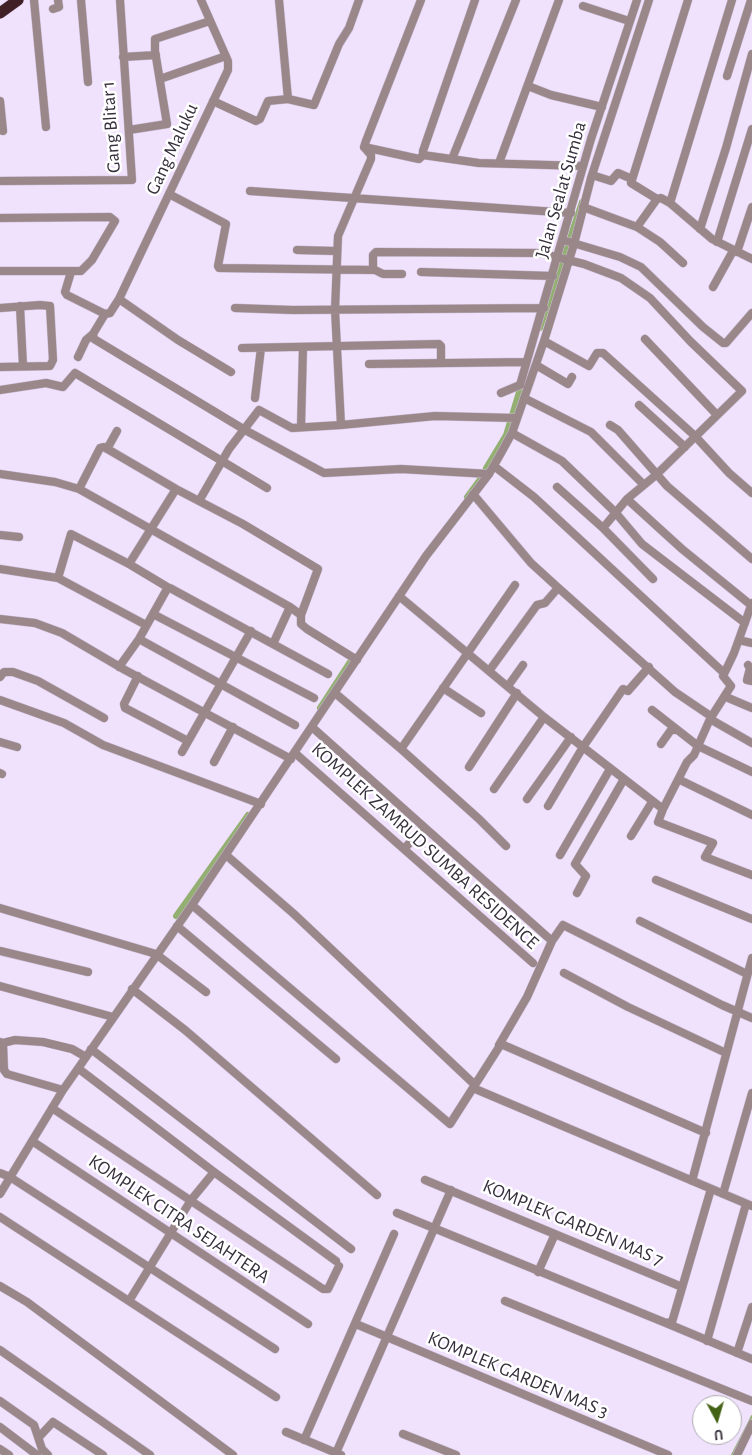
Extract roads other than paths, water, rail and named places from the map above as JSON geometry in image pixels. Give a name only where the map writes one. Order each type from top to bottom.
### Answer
[{"type":"highway","points":[[0,13],[13,2]]},
{"type":"street","points":[[34,0],[46,127]]},
{"type":"street","points":[[54,10],[58,7],[58,0]]},
{"type":"street","points":[[82,0],[88,82]]},
{"type":"street","name":"Gang Blitar 1","points":[[0,181],[132,180],[134,173],[123,57],[120,0]]},
{"type":"street","points":[[160,79],[226,56],[201,0]]},
{"type":"street","points":[[279,0],[288,99]]},
{"type":"street","points":[[213,101],[256,120],[260,119],[268,101],[288,99],[314,105],[339,44],[347,33],[359,0]]},
{"type":"street","points":[[364,147],[421,0]]},
{"type":"street","points":[[364,147],[419,159],[423,155],[475,0]]},
{"type":"street","points":[[452,159],[516,0]]},
{"type":"street","points":[[499,164],[559,0]]},
{"type":"street","name":"Jalan Sealat Sumba","points":[[524,391],[526,362],[553,276],[563,259],[568,242],[571,213],[583,166],[637,0]]},
{"type":"street","points":[[0,1194],[63,1090],[313,728],[399,596],[494,466],[512,432],[512,418],[536,365],[544,341],[568,242],[584,207],[592,175],[649,0]]},
{"type":"street","points":[[688,0],[631,183],[657,199],[661,198],[670,202],[717,242],[752,259]]},
{"type":"street","points":[[670,202],[732,0]]},
{"type":"street","points":[[727,76],[751,0]]},
{"type":"street","points":[[583,6],[629,21]]},
{"type":"street","points":[[129,130],[167,124],[156,55],[156,39],[210,21]]},
{"type":"street","points":[[700,229],[726,148],[752,54]]},
{"type":"street","points":[[123,57],[156,55]]},
{"type":"street","name":"Gang Maluku","points":[[105,314],[113,310],[119,299],[228,70],[229,64],[226,56]]},
{"type":"street","points":[[528,86],[551,95],[602,106]]},
{"type":"street","points":[[0,101],[3,131]]},
{"type":"street","points":[[717,242],[752,129]]},
{"type":"street","points":[[341,424],[339,345],[335,310],[336,251],[338,236],[371,159],[371,155],[364,147]]},
{"type":"street","points":[[423,155],[499,164],[583,166]]},
{"type":"street","points":[[592,175],[611,181],[618,173],[632,179]]},
{"type":"street","points":[[250,191],[571,213]]},
{"type":"street","points":[[169,194],[226,224],[219,268],[374,270],[383,274],[402,274]]},
{"type":"street","points":[[637,227],[657,199]]},
{"type":"street","points":[[584,207],[637,227],[660,242],[682,263]]},
{"type":"street","points":[[713,287],[735,252],[752,207]]},
{"type":"street","points":[[0,218],[112,218],[115,221],[92,260],[80,271],[0,271]]},
{"type":"street","points":[[568,242],[620,257],[641,267],[703,327],[723,343],[726,343],[752,313]]},
{"type":"street","points":[[297,250],[336,251]]},
{"type":"street","points":[[374,270],[374,255],[376,252],[540,254],[563,259],[621,278],[650,298],[724,376],[742,390],[656,475],[627,499],[603,528]]},
{"type":"street","points":[[71,272],[65,292],[67,295],[105,314],[93,334],[86,340],[78,357]]},
{"type":"street","points":[[421,272],[553,276]]},
{"type":"street","points":[[119,299],[178,340],[231,372]]},
{"type":"street","points":[[0,308],[48,305],[51,309],[52,364],[0,367]]},
{"type":"street","points":[[20,306],[23,366]]},
{"type":"street","points":[[235,308],[543,310],[550,316]]},
{"type":"street","points":[[93,334],[94,339],[112,351],[245,430],[324,473],[401,469],[489,474]]},
{"type":"street","points":[[645,339],[717,414]]},
{"type":"street","points":[[544,341],[589,366],[597,353],[603,353],[695,436],[752,493]]},
{"type":"street","points":[[242,348],[439,344],[441,346],[441,363]]},
{"type":"street","points":[[301,427],[303,347]]},
{"type":"street","points":[[255,398],[261,348]]},
{"type":"street","points":[[369,364],[526,362]]},
{"type":"street","points":[[536,365],[568,384],[572,377]]},
{"type":"street","points":[[0,390],[46,383],[63,387],[72,374],[75,374],[220,462],[267,488]]},
{"type":"street","points":[[501,393],[524,391],[591,432],[644,485]]},
{"type":"street","points":[[639,406],[685,447]]},
{"type":"street","points":[[199,501],[220,462],[259,410],[288,426],[301,427],[435,416],[512,418]]},
{"type":"street","points":[[610,425],[622,435],[656,475],[703,519],[752,560]]},
{"type":"street","points":[[107,449],[117,431]]},
{"type":"street","points":[[512,432],[562,460],[615,512],[642,544],[745,623]]},
{"type":"street","points":[[79,489],[100,448],[107,449],[318,569],[301,615],[302,624],[357,660]]},
{"type":"street","points":[[494,466],[534,497],[724,674],[724,678],[731,685],[726,697],[711,718],[692,759],[687,762],[680,780],[663,809],[658,822],[713,843],[706,857],[752,875]]},
{"type":"street","points":[[0,474],[55,482],[79,489],[290,607],[301,615]]},
{"type":"street","points":[[557,487],[603,528],[654,579]]},
{"type":"street","points":[[130,564],[176,489]]},
{"type":"street","points":[[473,494],[531,563],[558,588],[686,700],[752,743]]},
{"type":"street","points":[[627,499],[682,549],[752,605],[740,640],[724,674]]},
{"type":"street","points":[[58,578],[72,534],[130,564],[169,588],[328,674]]},
{"type":"street","points":[[0,535],[19,537]]},
{"type":"street","points":[[0,569],[58,578],[146,625]]},
{"type":"street","points":[[401,749],[466,652],[515,584]]},
{"type":"street","points":[[119,667],[139,639],[169,588]]},
{"type":"street","points":[[489,671],[537,605],[545,602],[558,588]]},
{"type":"street","points":[[399,596],[544,717],[663,809]]},
{"type":"street","points":[[273,644],[290,607]]},
{"type":"street","points":[[153,614],[314,698]]},
{"type":"street","name":"KOMPLEK ZAMRUD SUMBA RESIDENCE","points":[[0,620],[35,622],[62,633],[119,667],[233,727],[293,756],[405,848],[533,963]]},
{"type":"street","points":[[182,752],[251,631]]},
{"type":"street","points":[[139,639],[295,726]]},
{"type":"street","points":[[740,640],[752,643]]},
{"type":"street","points":[[508,686],[523,665]]},
{"type":"street","points":[[748,665],[750,668],[747,680],[752,681]]},
{"type":"street","points":[[548,806],[583,747],[623,689],[628,692],[649,668]]},
{"type":"street","points":[[0,677],[4,672],[13,672],[38,681],[104,718]]},
{"type":"street","points":[[138,676],[124,704],[125,708],[188,741]]},
{"type":"street","points":[[443,688],[481,713]]},
{"type":"street","points":[[335,693],[480,819],[506,846]]},
{"type":"street","points":[[469,768],[517,694]]},
{"type":"street","points":[[726,697],[752,708]]},
{"type":"street","points":[[0,700],[64,723],[104,745],[261,804]]},
{"type":"street","points":[[652,710],[675,730],[698,746],[752,772]]},
{"type":"street","points":[[494,789],[544,717]]},
{"type":"street","points":[[214,762],[233,727]]},
{"type":"street","points":[[313,728],[552,941]]},
{"type":"street","points":[[661,744],[671,730],[675,730]]},
{"type":"street","points":[[527,800],[570,737]]},
{"type":"street","points":[[0,742],[17,747]]},
{"type":"street","points":[[560,855],[610,769]]},
{"type":"street","points":[[577,893],[586,876],[575,864],[624,779]]},
{"type":"street","points":[[680,780],[752,815]]},
{"type":"street","points":[[631,836],[652,802]]},
{"type":"street","points":[[405,848],[424,828]]},
{"type":"street","points":[[226,855],[294,914],[474,1086],[749,1205],[707,1341]]},
{"type":"street","points":[[656,880],[752,919]]},
{"type":"street","points":[[192,905],[450,1124],[527,997],[552,941],[562,926],[566,926],[752,1018]]},
{"type":"street","points":[[0,908],[156,954],[206,992]]},
{"type":"street","points":[[640,921],[747,974]]},
{"type":"street","points":[[177,926],[336,1059]]},
{"type":"street","points":[[0,950],[88,972]]},
{"type":"street","points":[[692,1181],[752,958]]},
{"type":"street","points":[[564,973],[628,1007],[726,1053]]},
{"type":"street","points":[[0,986],[113,1017]]},
{"type":"street","points":[[132,989],[185,1030],[377,1195]]},
{"type":"street","points":[[63,1090],[7,1074],[4,1070],[2,1042],[15,1040],[62,1046],[86,1057]]},
{"type":"street","points":[[499,1045],[706,1133]]},
{"type":"street","points":[[91,1049],[351,1249]]},
{"type":"street","points":[[52,1108],[323,1289],[328,1289],[337,1263],[78,1069]]},
{"type":"street","points":[[723,1194],[752,1094]]},
{"type":"street","name":"KOMPLEK CITRA SEJAHTERA","points":[[32,1141],[308,1324]]},
{"type":"street","points":[[129,1301],[191,1200],[214,1172]]},
{"type":"street","points":[[0,1173],[10,1177],[275,1349]]},
{"type":"street","name":"KOMPLEK GARDEN MAS 7","points":[[425,1180],[682,1287]]},
{"type":"street","points":[[666,1324],[672,1322],[711,1189]]},
{"type":"street","points":[[286,1432],[339,1454],[433,1228],[451,1190]]},
{"type":"street","points":[[397,1213],[752,1359]]},
{"type":"street","points":[[0,1217],[276,1397]]},
{"type":"street","points":[[304,1440],[394,1234]]},
{"type":"street","points":[[538,1272],[555,1234]]},
{"type":"street","points":[[0,1286],[27,1302],[233,1455]]},
{"type":"street","points":[[505,1301],[752,1401]]},
{"type":"street","points":[[738,1353],[752,1306]]},
{"type":"street","name":"KOMPLEK GARDEN MAS 3","points":[[356,1324],[668,1455]]},
{"type":"street","points":[[0,1350],[150,1455]]},
{"type":"street","points":[[0,1401],[34,1425],[42,1448],[48,1455]]},
{"type":"street","points":[[39,1437],[53,1422],[103,1455]]},
{"type":"street","points":[[737,1455],[752,1424]]},
{"type":"street","points":[[0,1427],[37,1455]]},
{"type":"street","points":[[403,1434],[456,1455]]},
{"type":"street","points":[[744,1442],[752,1446]]},
{"type":"street","points":[[0,1449],[9,1455]]},
{"type":"waterway","points":[[540,328],[582,202]]},
{"type":"waterway","points":[[486,468],[506,435],[522,382]]},
{"type":"waterway","points":[[467,497],[481,478]]},
{"type":"waterway","points":[[320,708],[350,662]]},
{"type":"waterway","points":[[176,916],[248,815]]},
{"type":"waterway","points":[[732,1455],[752,1416]]}]
